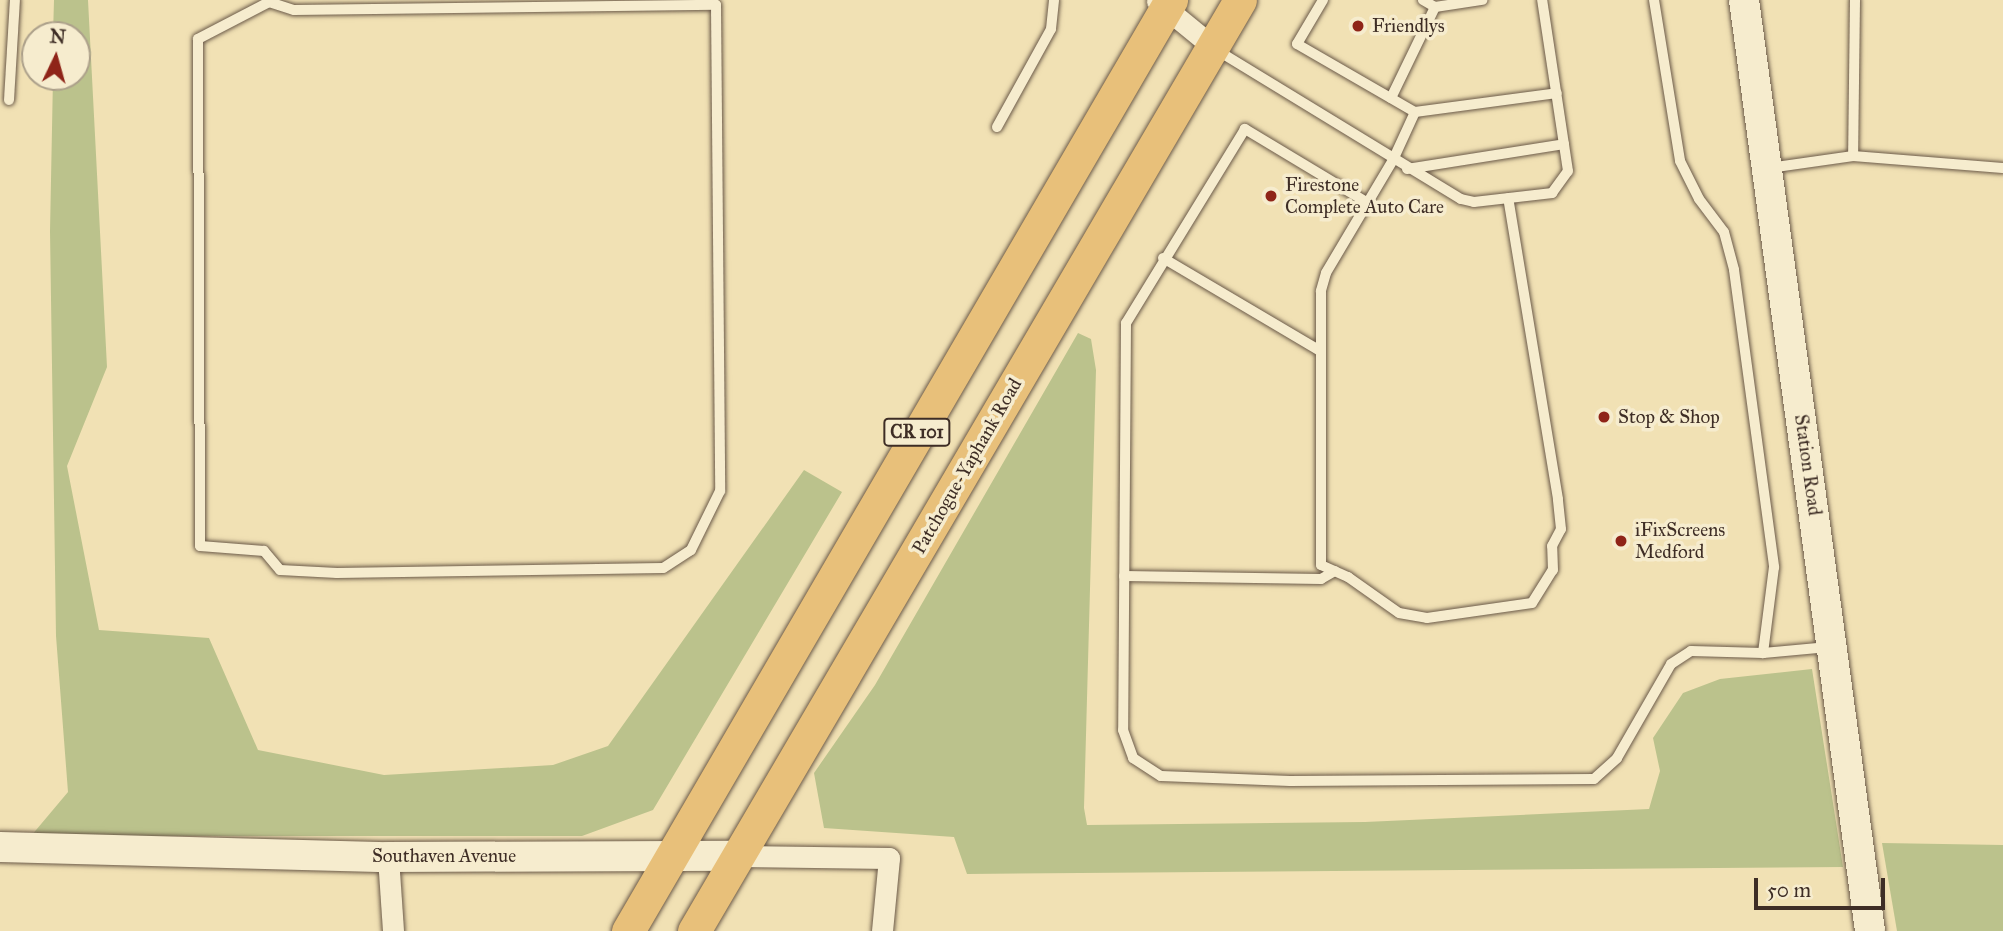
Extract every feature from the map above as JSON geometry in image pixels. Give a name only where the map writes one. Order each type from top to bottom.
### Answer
[{"type":"main road","name":"Patchogue-Yaphank Road","points":[[694,931],[1240,0]]},
{"type":"main road","name":"Station Road","points":[[1744,0],[1870,931]]},
{"type":"main road","name":"CR 101","points":[[628,931],[1164,3]]},
{"type":"main road","name":"Southaven Avenue","points":[[0,847],[388,857],[739,856]]},
{"type":"street","points":[[1164,3],[1212,47]]},
{"type":"street","name":"Southaven Avenue","points":[[739,856],[889,858],[883,931]]},
{"type":"street","points":[[388,857],[393,931]]},
{"type":"lane","points":[[9,100],[15,0]]},
{"type":"lane","points":[[996,127],[1051,29],[1054,0]]},
{"type":"lane","points":[[1323,0],[1297,44],[1415,112],[1557,93]]},
{"type":"lane","points":[[1423,0],[1434,7],[1482,0]]},
{"type":"lane","points":[[1212,47],[1392,160],[1461,199],[1474,202],[1552,193],[1561,186],[1568,171],[1542,0]]},
{"type":"lane","points":[[1654,0],[1681,161],[1699,199],[1724,232],[1734,270],[1774,567],[1763,653]]},
{"type":"lane","points":[[1853,156],[1855,0]]},
{"type":"lane","points":[[269,1],[294,10],[323,5],[716,5],[720,491],[691,550],[663,568],[281,570],[264,551],[200,546],[198,39],[269,1]]},
{"type":"lane","points":[[1391,98],[1434,7]]},
{"type":"lane","points":[[1415,112],[1392,160],[1326,273],[1321,291],[1321,565],[1399,613],[1427,618],[1532,603],[1553,569],[1552,546],[1561,529],[1558,499],[1508,198]]},
{"type":"lane","points":[[1368,203],[1245,129],[1163,258],[1126,323],[1122,730],[1133,758],[1161,776],[1290,781],[1594,779],[1617,758],[1671,664],[1691,651],[1763,653],[1833,647]]},
{"type":"lane","points":[[1407,169],[1564,144]]},
{"type":"lane","points":[[1766,169],[1853,156],[2003,169]]},
{"type":"lane","points":[[1163,258],[1320,351]]},
{"type":"lane","points":[[1124,576],[1321,579],[1335,572]]},
{"type":"green space","points":[[54,0],[88,0],[89,21],[53,21]]},
{"type":"green space","points":[[91,58],[107,367],[67,466],[99,630],[209,638],[258,750],[384,775],[553,765],[608,746],[804,470],[842,492],[653,810],[582,836],[31,836],[68,792],[56,636],[50,231],[53,91],[91,91]]},
{"type":"green space","points":[[1078,333],[1091,339],[1096,370],[1084,808],[1087,825],[1365,822],[1649,809],[1660,771],[1653,738],[1683,693],[1720,679],[1812,669],[1843,867],[967,874],[954,837],[824,828],[814,773],[875,685]]},
{"type":"green space","points":[[1882,843],[2003,845],[2003,931],[1897,931]]},
{"type":"place","name":"Friendlys","points":[[1358,26]]},
{"type":"place","name":"Firestone Complete Auto Care","points":[[1271,196]]},
{"type":"place","name":"Stop & Shop","points":[[1604,417]]},
{"type":"place","name":"iFixScreens Medford","points":[[1621,541]]}]
